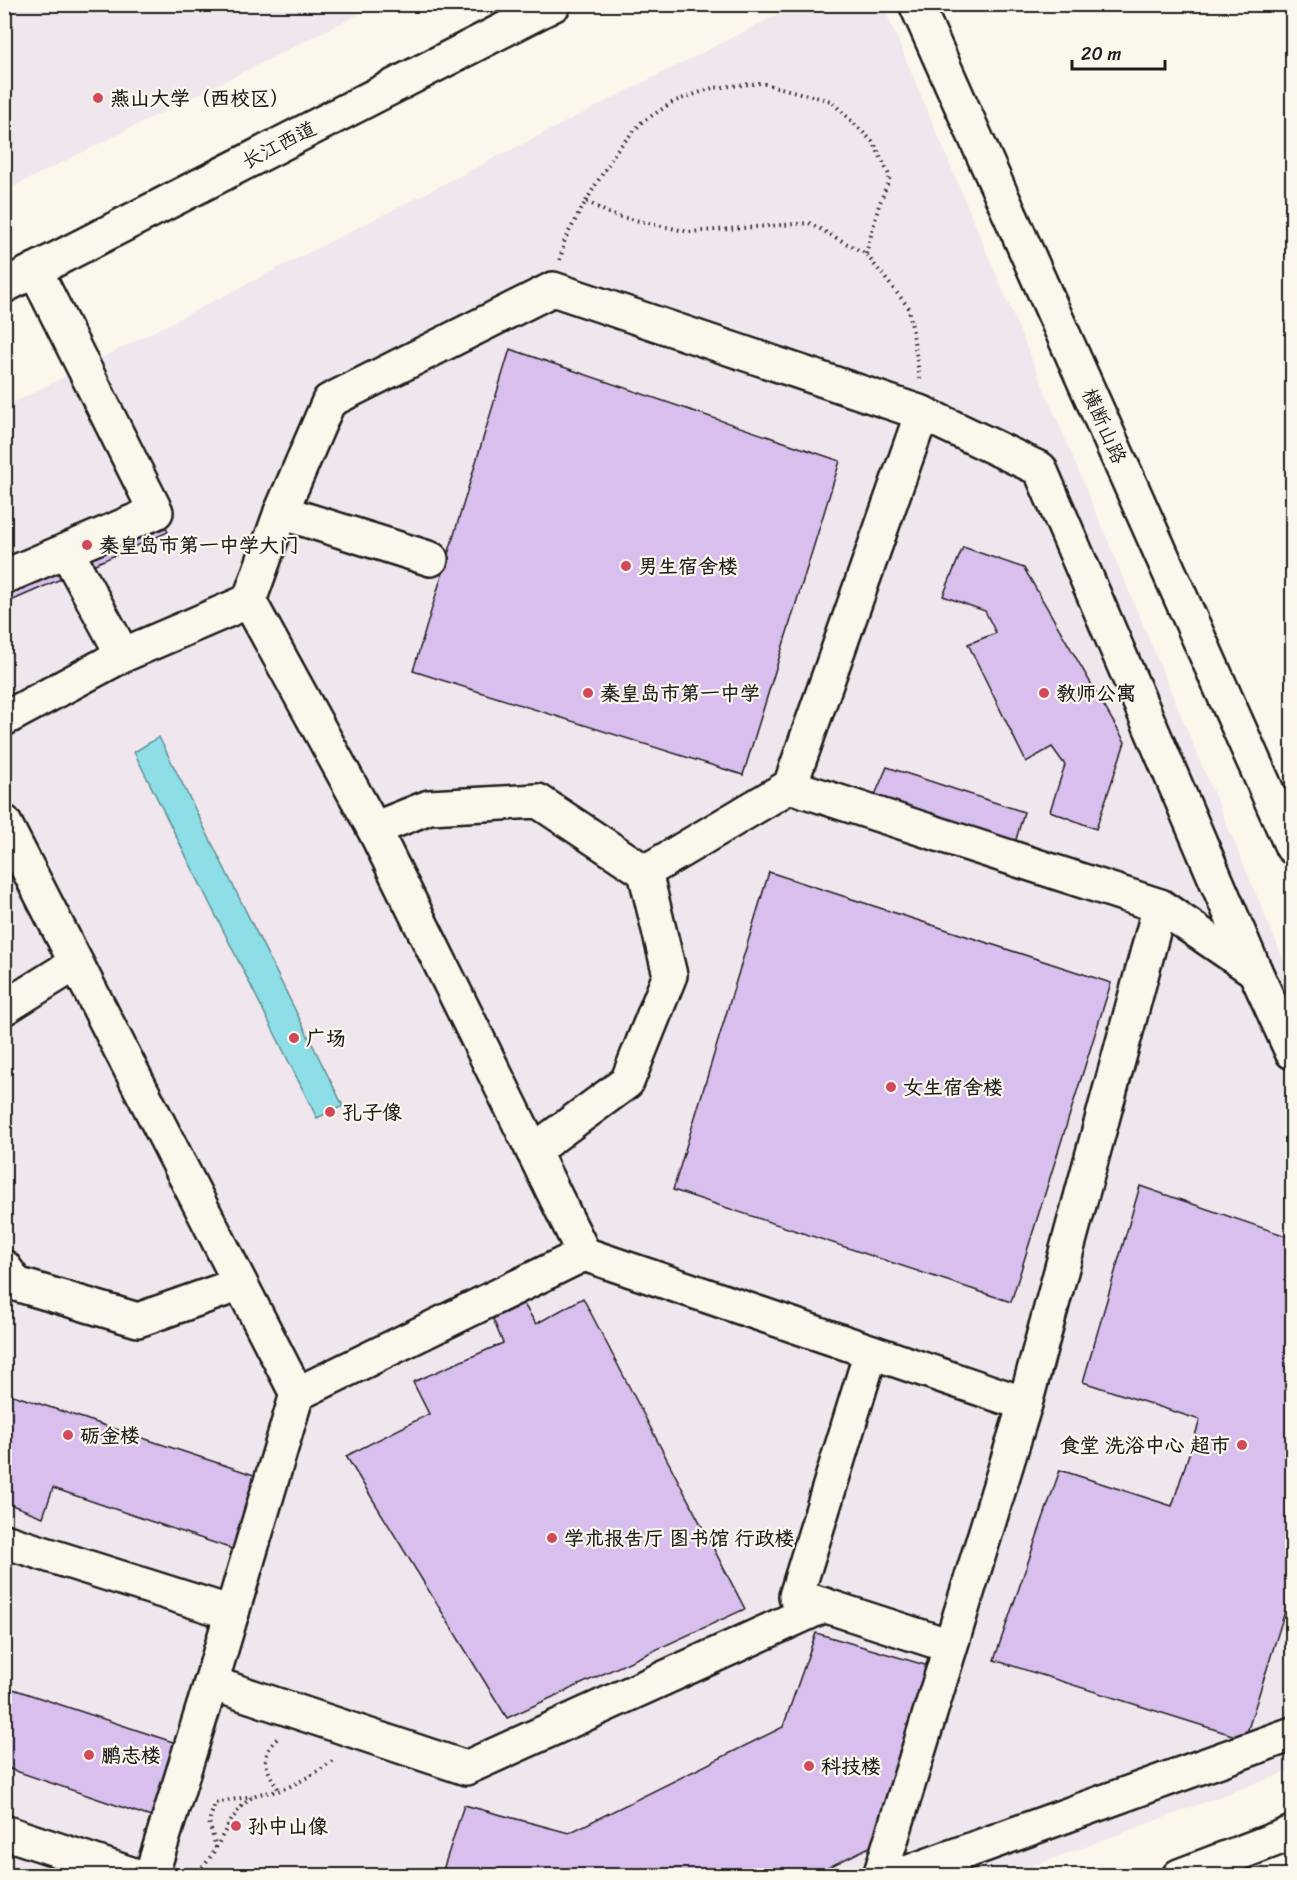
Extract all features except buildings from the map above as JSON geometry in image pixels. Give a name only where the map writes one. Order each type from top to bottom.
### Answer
[{"type":"street","name":"长江西道","points":[[4,286],[554,4]]},
{"type":"street","name":"横断山路","points":[[916,4],[1293,847]]},
{"type":"street","points":[[4,577],[156,512],[35,270]]},
{"type":"street","points":[[4,718],[123,656],[249,601],[281,512],[328,401],[553,289],[922,413],[1040,469],[1255,971],[1293,1052]]},
{"type":"street","points":[[645,872],[790,786],[922,413]]},
{"type":"street","points":[[281,512],[431,559]]},
{"type":"street","points":[[67,552],[123,656]]},
{"type":"street","points":[[249,601],[374,829],[584,1254],[1025,1404]]},
{"type":"street","points":[[790,786],[1160,906],[1255,971]]},
{"type":"street","points":[[374,829],[429,807],[538,801],[645,872],[670,975],[627,1082],[533,1151]]},
{"type":"street","points":[[4,822],[297,1394],[151,1875]]},
{"type":"street","points":[[880,1875],[1025,1404],[1160,906]]},
{"type":"street","points":[[4,1008],[76,963]]},
{"type":"street","points":[[297,1394],[584,1254]]},
{"type":"street","points":[[4,1267],[16,1284],[138,1320],[240,1284]]},
{"type":"street","points":[[871,1352],[796,1596],[950,1646]]},
{"type":"street","points":[[4,1541],[232,1613]]},
{"type":"street","points":[[211,1683],[466,1768],[825,1605]]},
{"type":"street","points":[[898,1875],[1293,1734]]},
{"type":"street","points":[[4,1832],[137,1875]]},
{"type":"street","points":[[1179,1875],[1293,1833]]},
{"type":"path","points":[[553,289],[565,239],[616,151],[642,123],[673,102],[712,88],[761,83],[831,101],[874,142],[890,177],[879,205],[866,254]]},
{"type":"path","points":[[586,201],[612,215],[689,232],[809,223],[866,254],[909,308],[918,363],[922,413]]},
{"type":"path","points":[[279,1790],[265,1768],[267,1749],[280,1736],[291,1710]]},
{"type":"path","points":[[216,1849],[209,1822],[215,1803],[279,1790],[326,1766],[363,1733]]},
{"type":"path","points":[[194,1875],[205,1866],[216,1849],[225,1828],[252,1796]]},
{"type":"shaded area","name":"燕山大学（西校区）","points":[[5,4],[377,4],[377,5],[5,191]]},
{"type":"shaded area","name":"秦皇岛市第一中学","points":[[796,5],[883,5],[1292,980],[1292,1770],[1009,1875],[5,1876],[5,407]]},
{"type":"water","points":[[159,737],[343,1106],[317,1118],[134,752]]},
{"type":"place","name":"燕山大学（西校区）","points":[[98,98]]},
{"type":"place","name":"秦皇岛市第一中学大门","points":[[87,545]]},
{"type":"place","name":"男生宿舍楼","points":[[626,566]]},
{"type":"place","name":"秦皇岛市第一中学","points":[[588,693]]},
{"type":"place","name":"教师公寓","points":[[1044,693]]},
{"type":"place","name":"广场","points":[[294,1038]]},
{"type":"place","name":"女生宿舍楼","points":[[891,1087]]},
{"type":"place","name":"孔子像","points":[[330,1112]]},
{"type":"place","name":"砺金楼","points":[[68,1435]]},
{"type":"place","name":"食堂 洗浴中心 超市","points":[[1242,1445]]},
{"type":"place","name":"学术报告厅 图书馆 行政楼","points":[[552,1538]]},
{"type":"place","name":"鹏志楼","points":[[89,1755]]},
{"type":"place","name":"科技楼","points":[[809,1766]]},
{"type":"place","name":"孙中山像","points":[[236,1826]]}]
